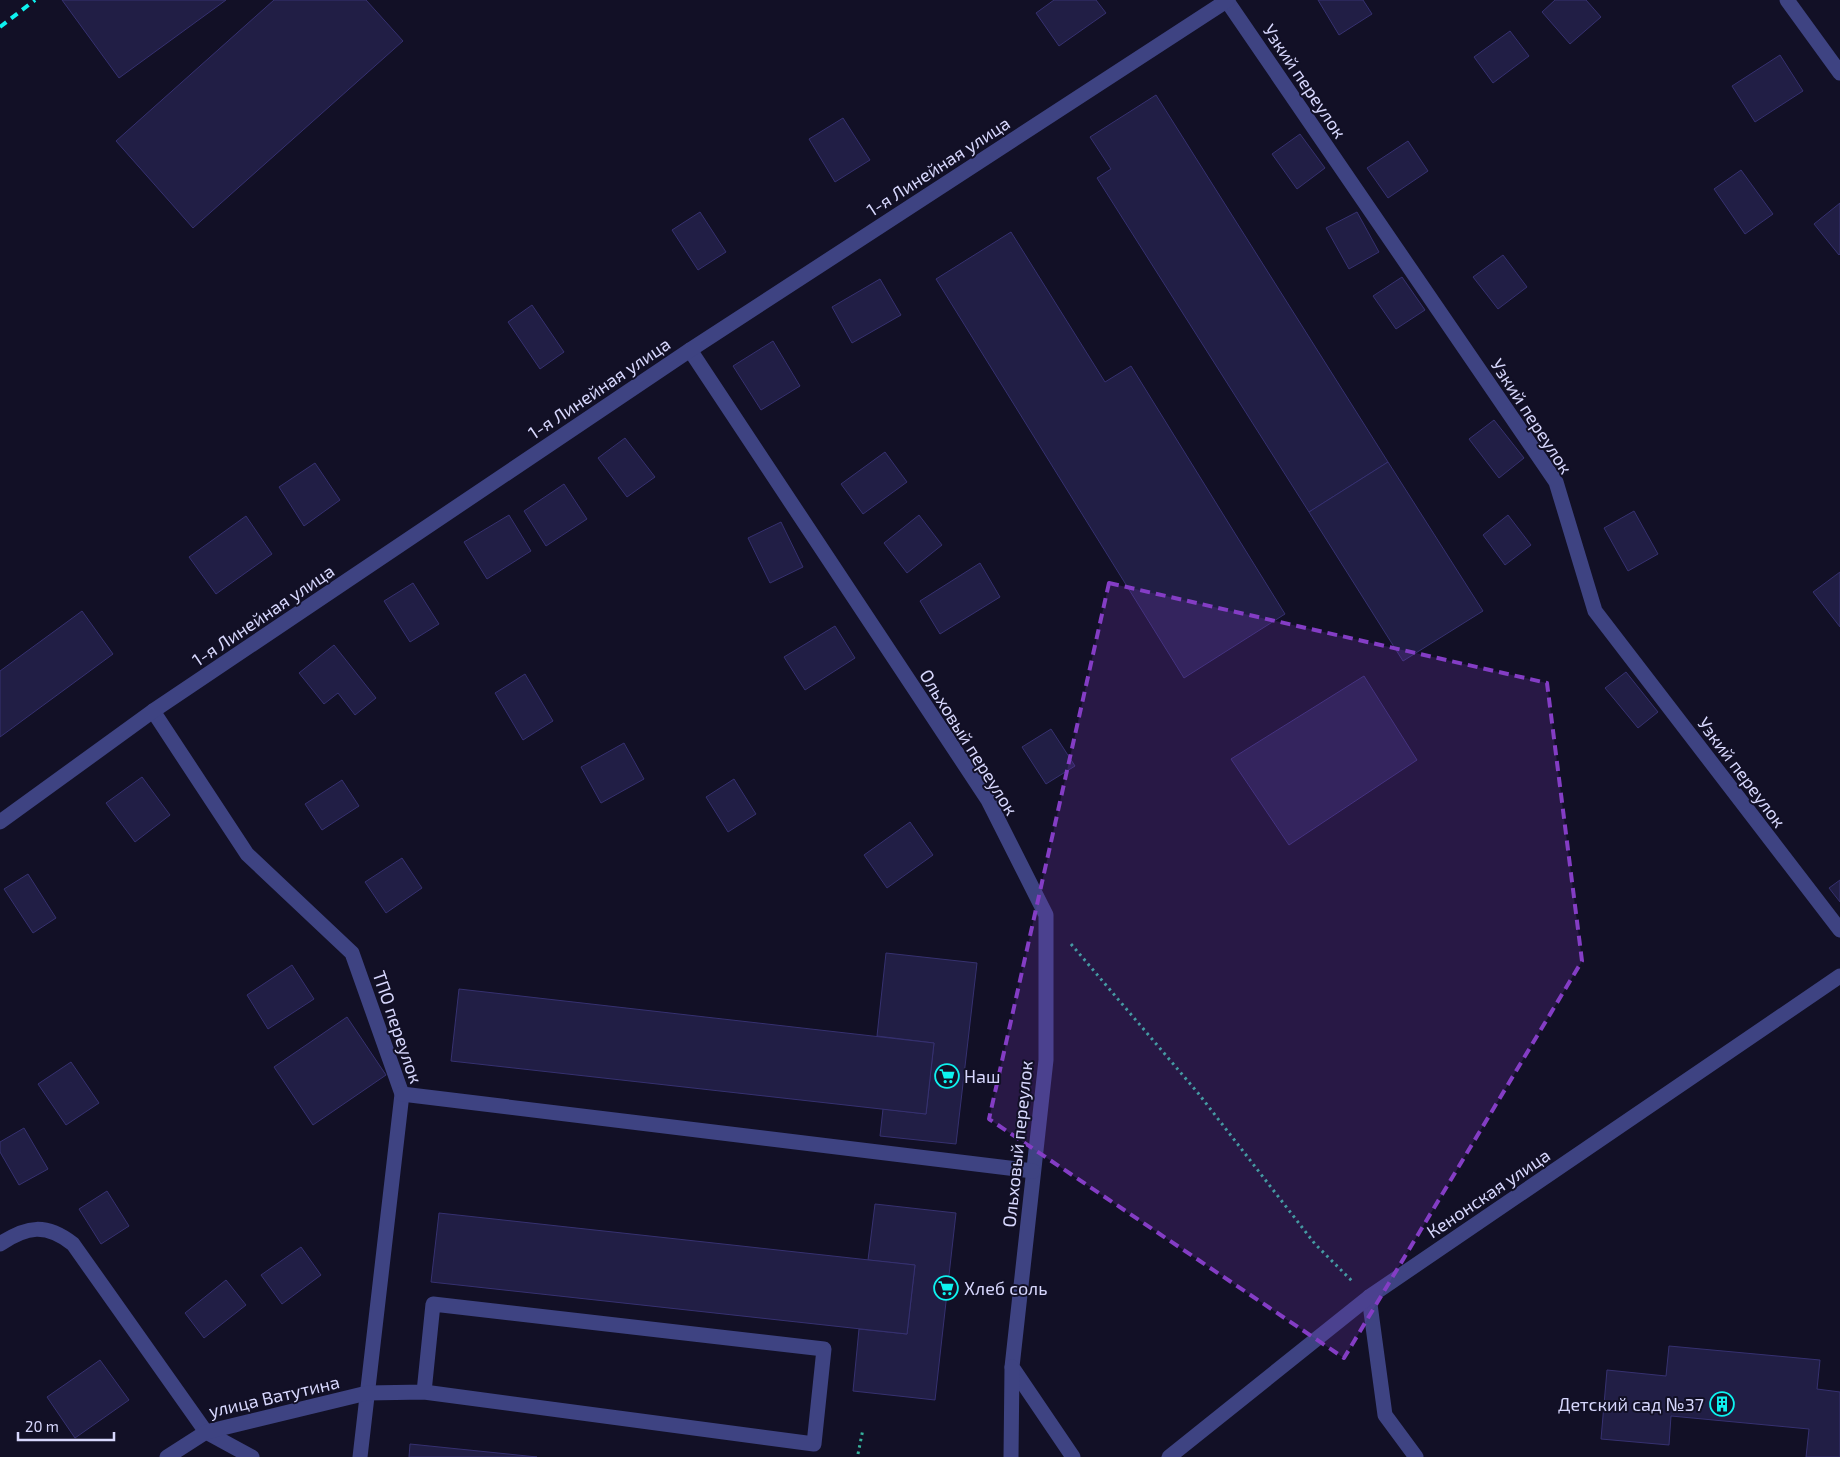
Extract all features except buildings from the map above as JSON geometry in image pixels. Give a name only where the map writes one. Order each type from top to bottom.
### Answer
[{"type":"street","name":"1-я Линейная улица","points":[[0,822],[153,711],[690,350],[1228,0]]},
{"type":"street","name":"Узкий переулок","points":[[1228,0],[1556,482],[1596,611],[1840,930]]},
{"type":"street","points":[[1787,0],[1840,73]]},
{"type":"street","name":"Ольховый переулок","points":[[690,350],[988,800],[1046,915],[1046,1060],[1012,1367],[1011,1457]]},
{"type":"street","name":"ТПО переулок","points":[[153,711],[247,854],[352,953],[402,1094],[360,1457]]},
{"type":"street","name":"Кенонская улица","points":[[1169,1457],[1369,1297],[1840,976]]},
{"type":"street","points":[[402,1094],[1033,1170]]},
{"type":"street","points":[[0,1244],[15,1234],[32,1229],[45,1230],[62,1235],[73,1244],[206,1432],[252,1457]]},
{"type":"street","points":[[1369,1297],[1385,1415],[1416,1457]]},
{"type":"street","name":"улица Ватутина","points":[[167,1457],[206,1432],[367,1394],[424,1392],[814,1444],[824,1349],[433,1304],[424,1392]]},
{"type":"street","points":[[1012,1367],[1073,1457]]},
{"type":"path","points":[[1046,915],[1198,1093],[1315,1244],[1369,1297]]},
{"type":"path","points":[[858,1454],[863,1429]]},
{"type":"highlighted area","points":[[1109,583],[1547,683],[1582,961],[1344,1358],[989,1119]]},
{"type":"railway","points":[[0,27],[35,0]]},
{"type":"place","name":"Наш","points":[[947,1076]]},
{"type":"place","name":"Хлеб соль","points":[[946,1288]]},
{"type":"place","name":"Детский сад №37","points":[[1722,1404]]}]
